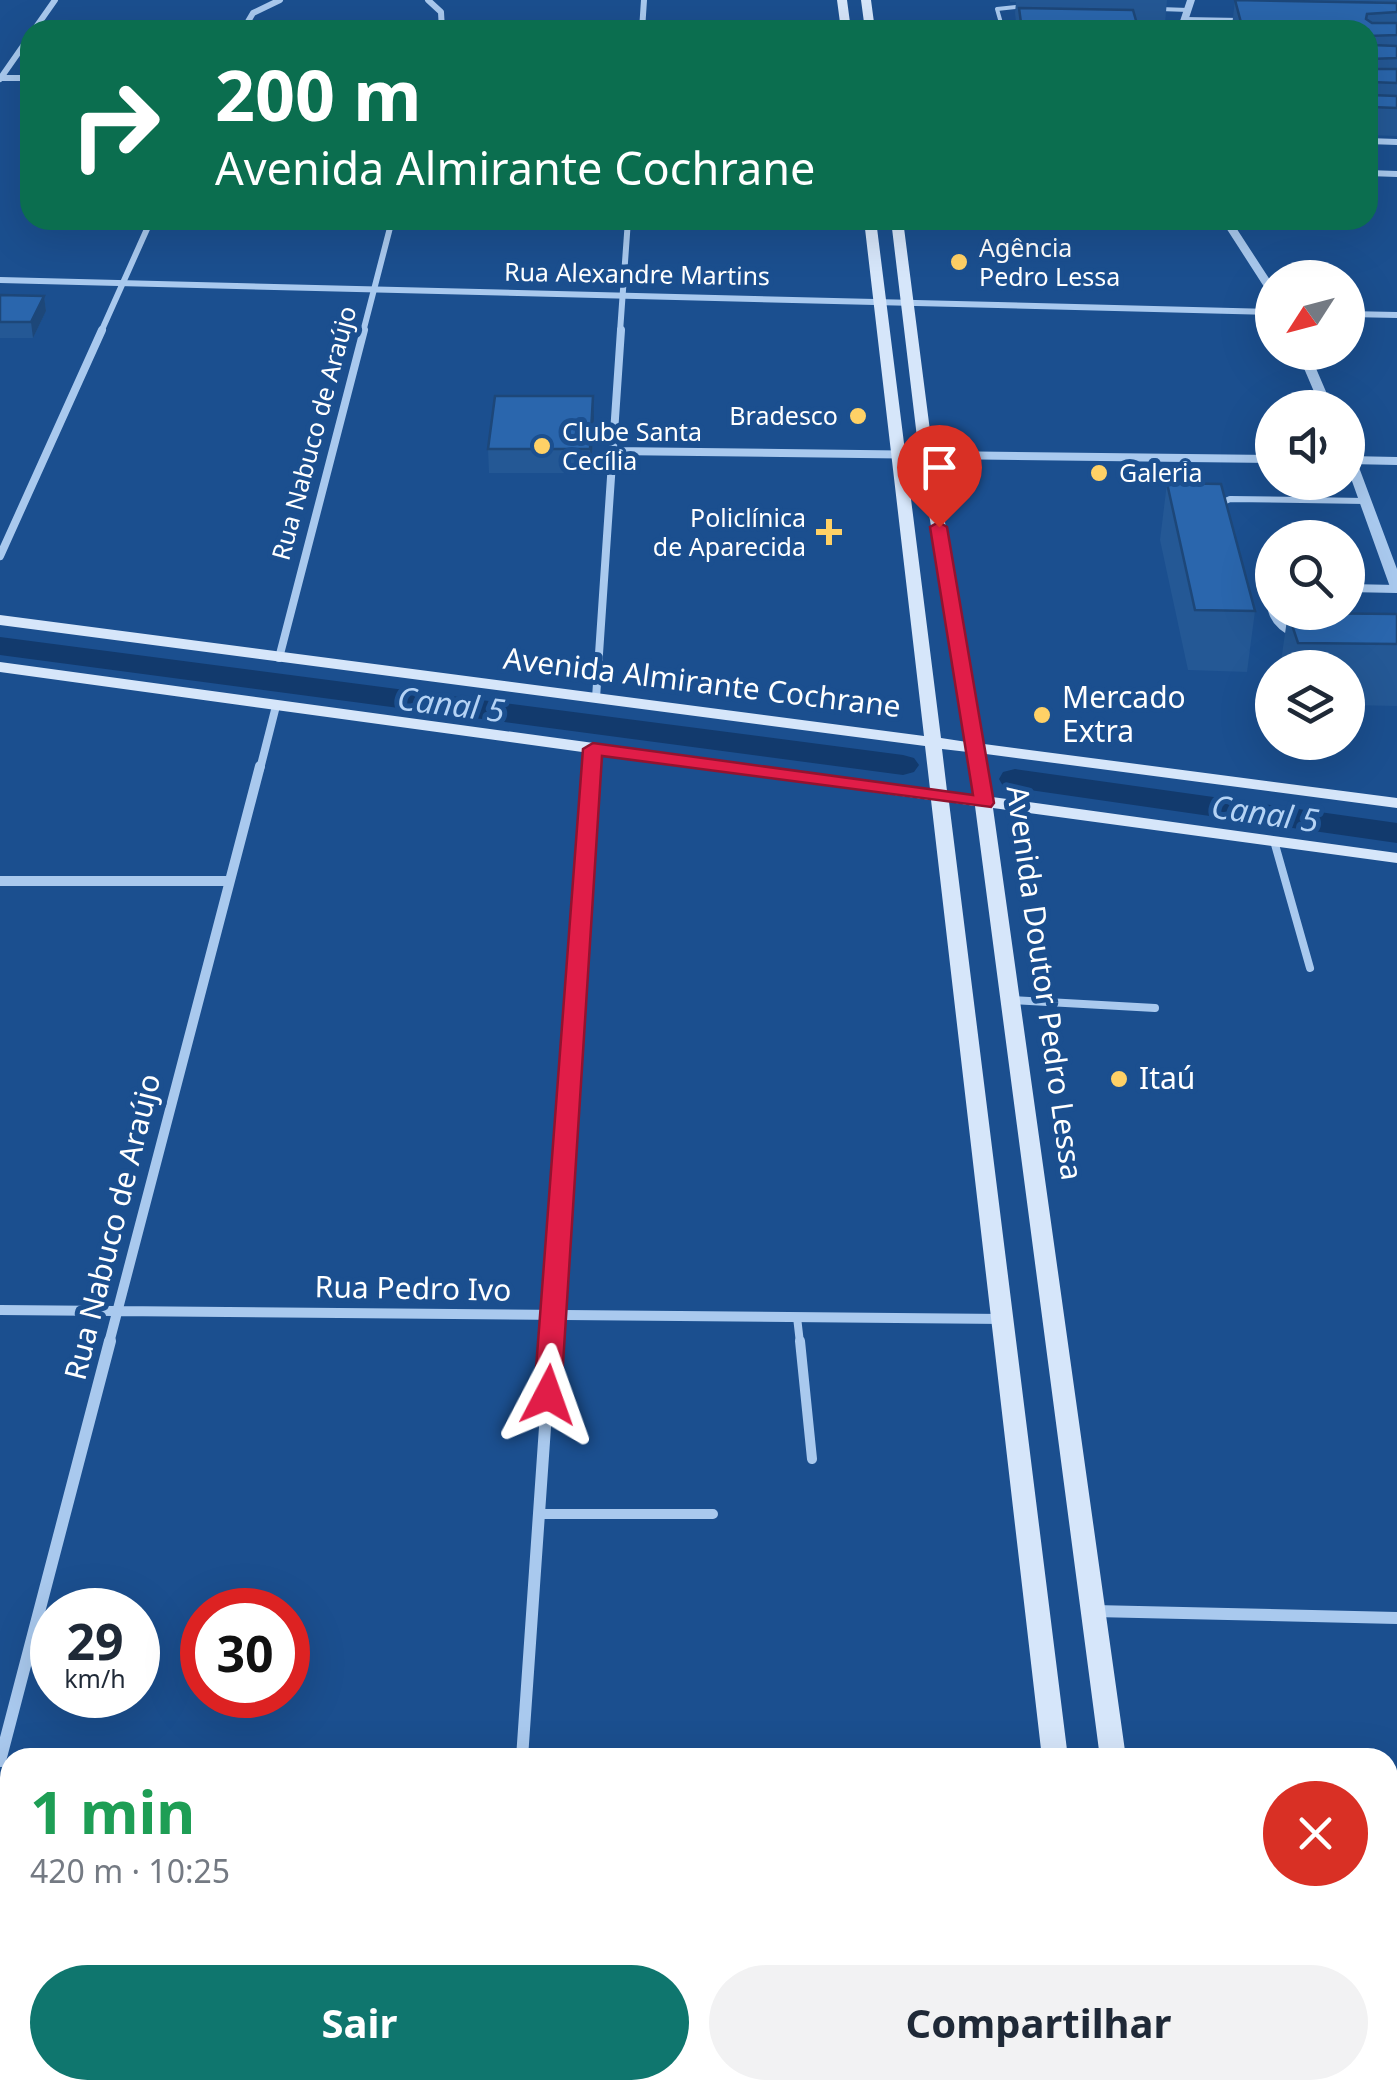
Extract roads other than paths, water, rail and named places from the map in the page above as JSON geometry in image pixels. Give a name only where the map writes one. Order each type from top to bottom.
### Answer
[{"type":"main road","points":[[871,230],[1054,1748]]},
{"type":"main road","name":"Avenida Doutor Pedro Lessa","points":[[898,230],[926,454],[976,746],[1113,1748]]},
{"type":"main road","name":"Avenida Almirante Cochrane","points":[[0,620],[1397,803]]},
{"type":"main road","points":[[0,667],[1397,858]]},
{"type":"street","points":[[249,20],[280,0]]},
{"type":"street","points":[[428,0],[438,6],[444,20]]},
{"type":"street","points":[[0,79],[20,50]]},
{"type":"street","points":[[0,556],[147,230]]},
{"type":"street","name":"Rua Nabuco de Araújo","points":[[278,658],[389,230]]},
{"type":"street","points":[[596,698],[627,230]]},
{"type":"street","points":[[1232,230],[1255,265]]},
{"type":"street","name":"Rua Alexandre Martins","points":[[0,280],[1255,312]]},
{"type":"street","points":[[1365,314],[1397,315]]},
{"type":"street","points":[[612,451],[1255,459]]},
{"type":"street","points":[[1365,459],[1397,461]]},
{"type":"street","points":[[1365,501],[1397,588],[1365,588]]},
{"type":"street","points":[[1283,630],[1303,637]]},
{"type":"street","name":"Rua Nabuco de Araújo","points":[[4,1748],[276,706]]},
{"type":"street","points":[[523,1748],[593,749]]},
{"type":"street","points":[[0,881],[228,880]]},
{"type":"street","name":"Rua Pedro Ivo","points":[[0,1310],[1005,1319]]},
{"type":"street","points":[[1094,1611],[1397,1618]]},
{"type":"lane","points":[[1000,20],[997,9],[1031,6]]},
{"type":"lane","points":[[1160,9],[1185,18],[1242,20]]},
{"type":"lane","points":[[1219,519],[1216,506],[1230,499],[1365,501]]},
{"type":"lane","points":[[1274,841],[1310,968]]},
{"type":"lane","points":[[1011,1000],[1155,1008]]},
{"type":"lane","points":[[798,1318],[812,1459]]},
{"type":"lane","points":[[539,1514],[713,1514]]},
{"type":"waterway","name":"Canal 5","points":[[0,646],[903,765]]},
{"type":"waterway","name":"Canal 5","points":[[1015,779],[1397,833]]},
{"type":"place","name":"Agência Pedro Lessa","points":[[959,262]]},
{"type":"place","name":"Bradesco","points":[[858,416]]},
{"type":"place","name":"Clube Santa Cecília","points":[[542,446]]},
{"type":"place","name":"Galeria","points":[[1099,473]]},
{"type":"place","name":"Policlínica de Aparecida","points":[[829,532]]},
{"type":"place","name":"Mercado Extra","points":[[1042,715]]},
{"type":"place","name":"Itaú","points":[[1119,1079]]}]
